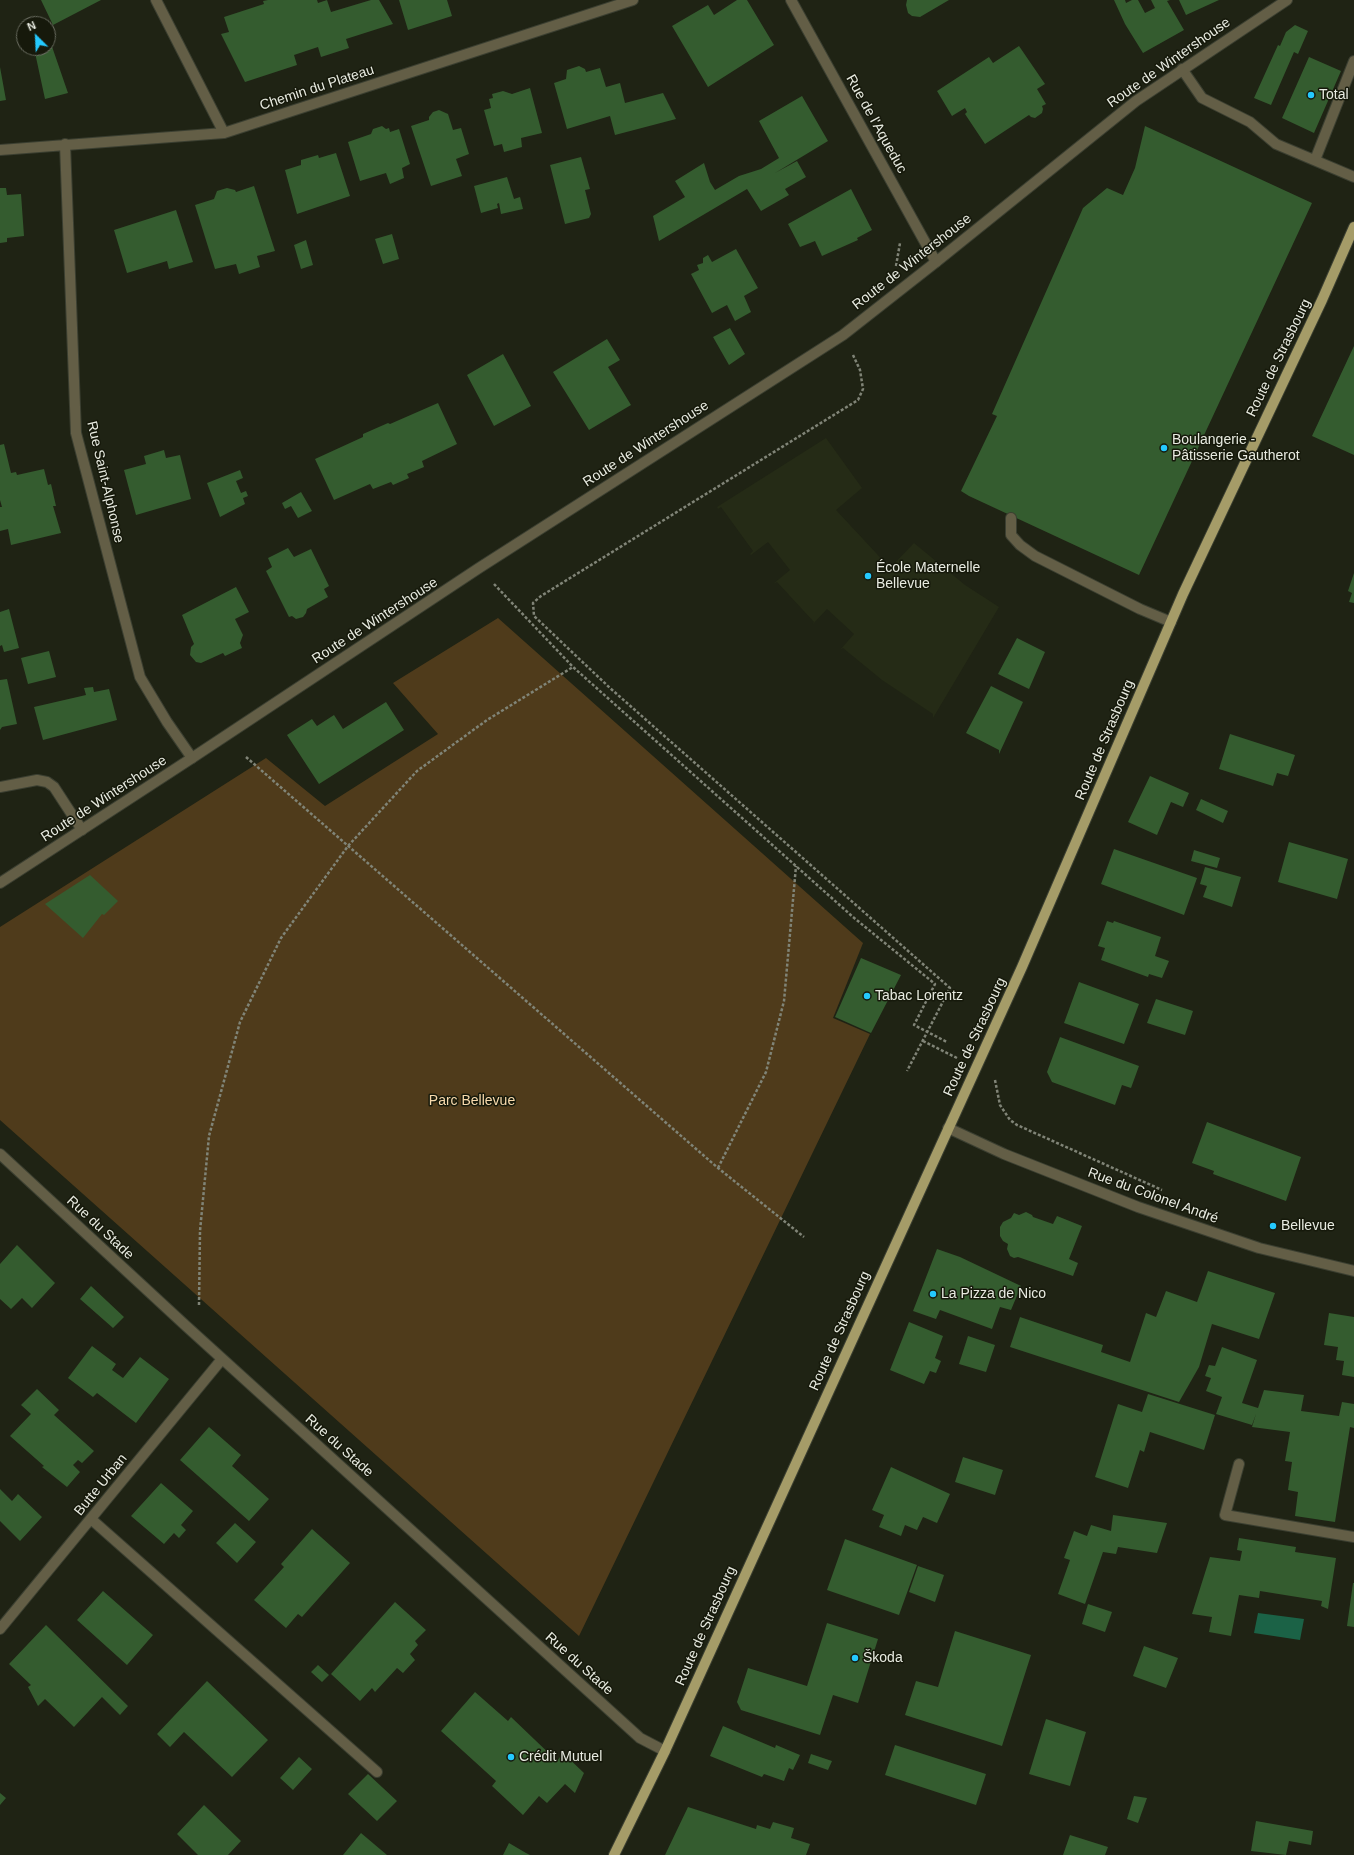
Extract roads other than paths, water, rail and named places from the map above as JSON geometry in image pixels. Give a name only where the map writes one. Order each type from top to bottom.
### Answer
[{"type":"main road","name":"Route de Strasbourg","points":[[614,1855],[665,1752],[1022,967],[1171,622],[1322,300],[1354,227]]},
{"type":"street","points":[[156,0],[224,133]]},
{"type":"street","name":"Chemin du Plateau","points":[[0,150],[224,133],[633,0]]},
{"type":"street","name":"Rue de l'Aqueduc","points":[[791,0],[936,262]]},
{"type":"street","name":"Route de Wintershouse","points":[[0,882],[192,758],[479,568],[843,334],[936,262],[1136,101],[1287,0]]},
{"type":"street","points":[[1315,160],[1354,61]]},
{"type":"street","points":[[1182,70],[1202,98],[1250,122],[1276,144],[1354,177]]},
{"type":"street","name":"Rue Saint-Alphonse","points":[[65,144],[76,433],[140,677],[166,722],[192,758]]},
{"type":"street","points":[[1011,518],[1011,534],[1020,545],[1035,556],[1140,609],[1171,622]]},
{"type":"street","points":[[0,787],[37,780],[47,782],[54,787],[82,830]]},
{"type":"street","name":"Rue du Colonel André","points":[[948,1128],[1004,1154],[1138,1207],[1259,1248],[1354,1271]]},
{"type":"street","name":"Rue du Stade","points":[[0,1154],[222,1359],[640,1738],[665,1752]]},
{"type":"street","name":"Butte Urban","points":[[0,1629],[222,1359]]},
{"type":"street","points":[[1239,1464],[1225,1515],[1354,1537]]},
{"type":"street","points":[[91,1518],[377,1772]]},
{"type":"place","name":"Total","points":[[1311,95]]},
{"type":"place","name":"Boulangerie - Pâtisserie Gautherot","points":[[1164,448]]},
{"type":"place","name":"École Maternelle Bellevue","points":[[868,576]]},
{"type":"place","name":"Tabac Lorentz","points":[[867,996]]},
{"type":"place","name":"Bellevue","points":[[1273,1226]]},
{"type":"place","name":"La Pizza de Nico","points":[[933,1294]]},
{"type":"place","name":"Škoda","points":[[855,1658]]},
{"type":"place","name":"Crédit Mutuel","points":[[511,1757]]},
{"type":"park label","name":"Parc Bellevue","points":[[472,1101]]}]
